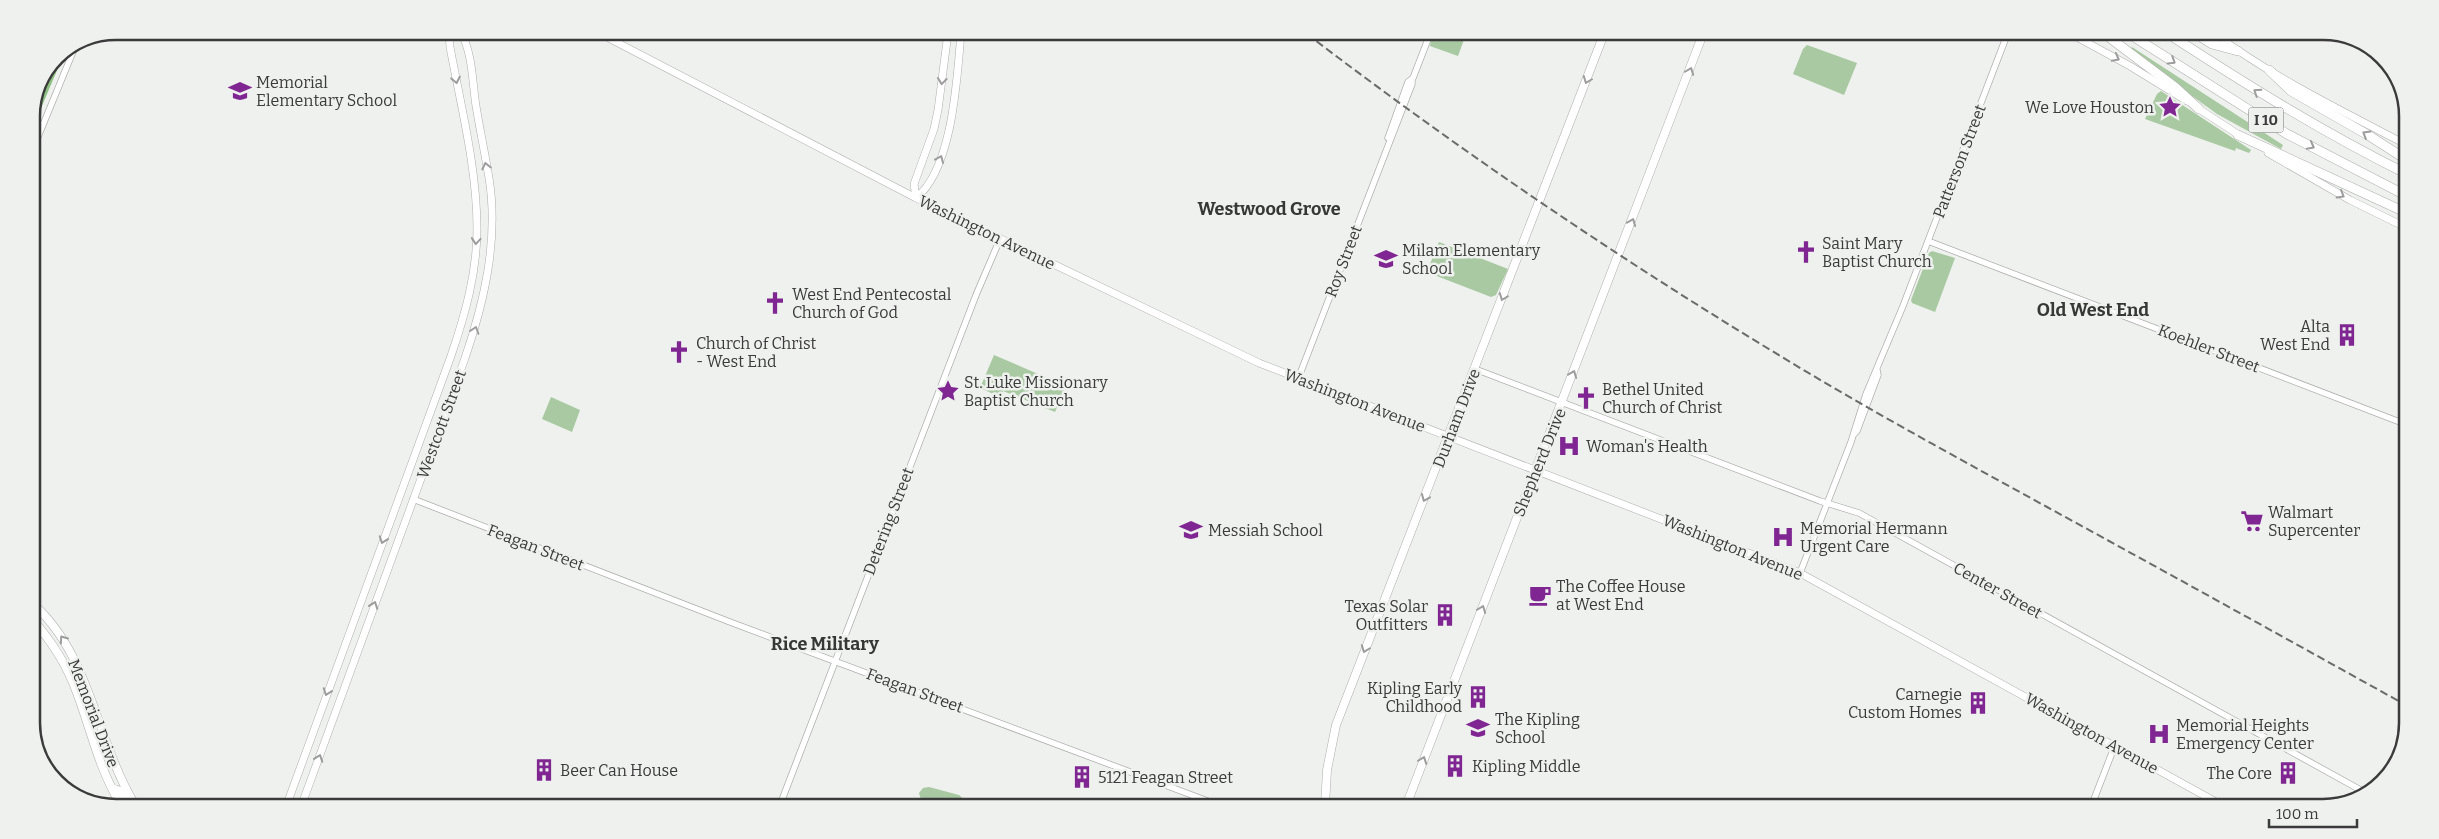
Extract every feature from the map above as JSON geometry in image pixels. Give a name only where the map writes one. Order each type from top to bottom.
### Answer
[{"type":"highway","points":[[2113,40],[2175,87],[2199,108]]},
{"type":"highway","name":"I 10","points":[[2139,40],[2287,134],[2399,192]]},
{"type":"highway","name":"I 10","points":[[2178,40],[2284,109],[2349,146],[2399,170]]},
{"type":"highway","points":[[2206,40],[2212,44],[2238,51]]},
{"type":"highway","points":[[2269,70],[2291,91],[2399,155]]},
{"type":"highway","points":[[2238,135],[2399,209]]},
{"type":"main road","name":"Westcott Street","points":[[289,799],[462,324],[473,273],[477,230],[473,178],[450,40]]},
{"type":"main road","name":"Westcott Street","points":[[304,799],[475,330],[485,288],[490,255],[491,214],[489,178],[472,81],[470,53],[464,40]]},
{"type":"main road","name":"Washington Avenue","points":[[612,40],[916,198],[1260,363],[1800,573],[2210,799]]},
{"type":"main road","points":[[916,198],[914,184],[934,129],[947,40]]},
{"type":"main road","points":[[916,198],[926,190],[943,151],[953,113],[960,40]]},
{"type":"main road","name":"Durham Drive","points":[[1325,799],[1326,770],[1336,725],[1602,40]]},
{"type":"main road","name":"Shepherd Drive","points":[[1409,799],[1701,40]]},
{"type":"main road","points":[[2082,40],[2130,66],[2199,108],[2238,135],[2350,200],[2399,224]]},
{"type":"main road","points":[[2223,40],[2319,99],[2399,141]]},
{"type":"main road","points":[[938,110],[953,113]]},
{"type":"main road","points":[[400,494],[414,499]]},
{"type":"main road","name":"Memorial Drive","points":[[40,611],[53,625],[78,664],[116,771],[132,799]]},
{"type":"main road","points":[[44,632],[53,625]]},
{"type":"main road","name":"Memorial Drive","points":[[40,627],[66,668],[97,756],[118,799]]},
{"type":"main road","points":[[85,719],[96,715]]},
{"type":"main road","points":[[112,788],[120,791],[125,799]]},
{"type":"street","name":"Roy Street","points":[[1298,379],[1428,40]]},
{"type":"street","name":"Patterson Street","points":[[1800,573],[1854,434],[1853,429],[1874,373],[1877,370],[1928,241],[2004,40]]},
{"type":"street","points":[[40,132],[72,55]]},
{"type":"street","name":"Detering Street","points":[[782,799],[976,295],[1000,239]]},
{"type":"street","name":"Koehler Street","points":[[1928,241],[2399,421]]},
{"type":"street","name":"Center Street","points":[[1475,369],[1862,515],[2360,789]]},
{"type":"street","name":"Feagan Street","points":[[414,499],[720,619],[1202,799]]},
{"type":"street","points":[[2094,799],[2115,745]]},
{"type":"green space","points":[[1431,40],[1464,40],[1458,56],[1430,46]]},
{"type":"green space","points":[[1807,45],[1857,63],[1844,95],[1793,74],[1803,49]]},
{"type":"green space","points":[[2132,47],[2283,145],[2281,149],[2217,114],[2130,51]]},
{"type":"green space","points":[[59,67],[40,110],[41,101],[46,87]]},
{"type":"green space","points":[[2161,91],[2251,150],[2249,153],[2236,148],[2235,151],[2145,119],[2157,94]]},
{"type":"green space","points":[[1439,242],[1508,269],[1496,295],[1491,297],[1429,273],[1428,269]]},
{"type":"green space","points":[[1932,251],[1955,258],[1935,312],[1912,303],[1911,300],[1929,253]]},
{"type":"green space","points":[[994,355],[1066,386],[1055,412],[1003,391],[1000,397],[980,388]]},
{"type":"green space","points":[[551,397],[580,410],[572,432],[542,419]]},
{"type":"green space","points":[[929,787],[959,795],[963,799],[921,799],[919,793],[923,788]]},
{"type":"railway","points":[[1315,40],[1422,119],[1540,202],[1660,281],[1782,357],[1914,433],[2399,701]]},
{"type":"place","name":"Memorial Elementary School","points":[[240,91]]},
{"type":"place","name":"We Love Houston","points":[[2170,107]]},
{"type":"place","name":"Saint Mary Baptist Church","points":[[1806,252]]},
{"type":"place","name":"Milam Elementary School","points":[[1386,259]]},
{"type":"place","name":"West End Pentecostal Church of God","points":[[775,303]]},
{"type":"place","name":"Alta West End","points":[[2347,335]]},
{"type":"place","name":"Church of Christ - West End","points":[[679,352]]},
{"type":"place","name":"St. Luke Missionary Baptist Church","points":[[948,391]]},
{"type":"place","name":"Bethel United Church of Christ","points":[[1586,398]]},
{"type":"place","name":"Woman's Health","points":[[1569,446]]},
{"type":"place","name":"Walmart Supercenter","points":[[2252,521]]},
{"type":"place","name":"Messiah School","points":[[1191,530]]},
{"type":"place","name":"Memorial Hermann Urgent Care","points":[[1783,537]]},
{"type":"place","name":"The Coffee House at West End","points":[[1540,595]]},
{"type":"place","name":"Texas Solar Outfitters","points":[[1445,615]]},
{"type":"place","name":"Kipling Early Childhood","points":[[1478,697]]},
{"type":"place","name":"Carnegie Custom Homes","points":[[1978,703]]},
{"type":"place","name":"The Kipling School","points":[[1478,728]]},
{"type":"place","name":"Memorial Heights Emergency Center","points":[[2159,734]]},
{"type":"place","name":"Kipling Middle","points":[[1455,766]]},
{"type":"place","name":"Beer Can House","points":[[544,770]]},
{"type":"place","name":"The Core","points":[[2288,773]]},
{"type":"place","name":"5121 Feagan Street","points":[[1082,777]]},
{"type":"district","name":"Westwood Grove","points":[[1269,209]]},
{"type":"district","name":"Old West End","points":[[2093,310]]},
{"type":"district","name":"Rice Military","points":[[825,644]]}]
